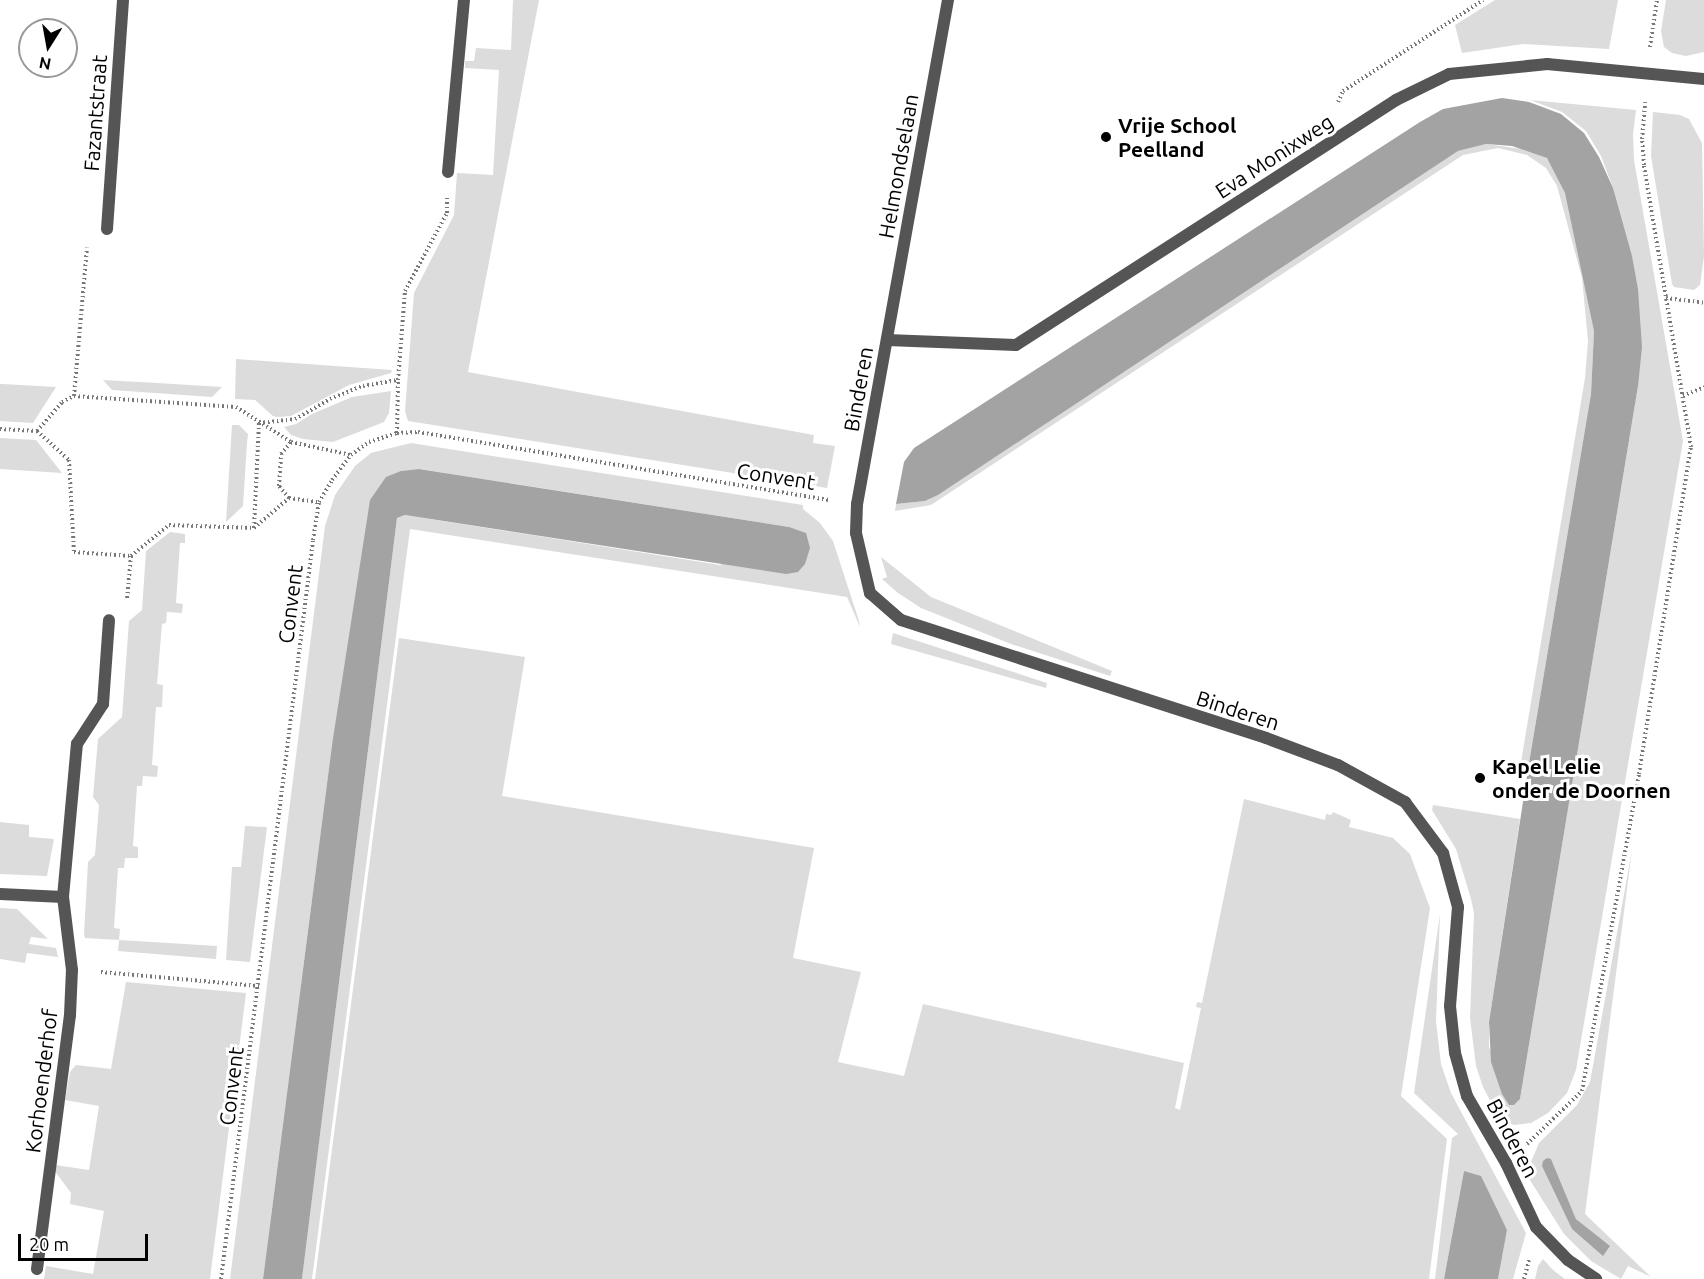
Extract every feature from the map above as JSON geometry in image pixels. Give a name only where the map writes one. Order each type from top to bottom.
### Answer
[{"type":"street","name":"Fazantstraat","points":[[107,229],[123,0]]},
{"type":"street","points":[[448,172],[464,0]]},
{"type":"street","name":"Helmondselaan","points":[[887,340],[948,0]]},
{"type":"street","name":"Eva Monixweg","points":[[887,340],[1016,345],[1396,100],[1449,74],[1546,64],[1704,79]]},
{"type":"street","name":"Binderen","points":[[887,340],[857,504],[856,533],[870,593],[901,620],[1266,738],[1338,765],[1405,802],[1443,853],[1458,907],[1450,1006],[1455,1053],[1467,1096],[1506,1163],[1536,1227],[1568,1260],[1596,1279]]},
{"type":"street","name":"Korhoenderhof","points":[[37,1269],[70,1014],[72,970],[63,897],[77,744],[103,704],[109,620]]},
{"type":"street","points":[[0,894],[63,897]]},
{"type":"path","points":[[1318,151],[1343,91],[1483,0]]},
{"type":"path","points":[[1506,1163],[1582,1090],[1639,774],[1691,447],[1642,148],[1647,74],[1657,0]]},
{"type":"path","points":[[398,433],[398,380],[405,291],[447,213],[448,172]]},
{"type":"path","points":[[74,396],[88,229],[107,229]]},
{"type":"path","points":[[1666,298],[1704,303]]},
{"type":"path","points":[[259,423],[295,419],[330,399],[363,386],[398,380]]},
{"type":"path","points":[[1683,396],[1704,387]]},
{"type":"path","points":[[37,431],[62,402],[74,396],[236,407],[291,442],[351,455]]},
{"type":"path","points":[[254,528],[259,423]]},
{"type":"path","points":[[0,429],[37,431],[69,460],[74,552],[131,556],[169,525],[254,528],[289,498]]},
{"type":"path","name":"Convent","points":[[221,1279],[313,540],[319,502],[351,455],[369,442],[398,433],[418,432],[857,504]]},
{"type":"path","points":[[291,442],[281,454],[279,486],[289,498],[319,502]]},
{"type":"path","points":[[109,620],[126,604],[131,556]]},
{"type":"path","points":[[72,970],[259,986]]},
{"type":"shaded area","points":[[513,0],[539,0],[468,372],[814,435],[813,443],[835,446],[827,488],[408,421],[405,411],[414,293],[454,215],[457,173],[493,175],[499,70],[465,68],[465,61],[474,61],[476,48],[511,50]]},
{"type":"shaded area","points":[[1495,0],[1618,0],[1609,49],[1523,44],[1462,53],[1455,25]]},
{"type":"shaded area","points":[[1666,0],[1704,0],[1704,52],[1686,56],[1672,53],[1664,47],[1661,31]]},
{"type":"shaded area","points":[[1502,98],[1529,102],[1561,114],[1584,133],[1599,157],[1613,188],[1632,256],[1638,289],[1642,347],[1638,386],[1520,1099],[1514,1105],[1509,1105],[1502,1094],[1491,1062],[1489,1022],[1529,763],[1591,394],[1594,331],[1565,193],[1547,158],[1512,146],[1486,144],[1458,151],[938,495],[925,501],[896,504],[904,462],[914,448],[1420,122],[1443,109]]},
{"type":"shaded area","points":[[1530,100],[1636,110],[1633,134],[1634,160],[1683,441],[1576,1070],[1567,1093],[1548,1113],[1531,1123],[1514,1125],[1501,1121],[1483,1087],[1476,1066],[1470,1018],[1474,913],[1456,849],[1432,810],[1433,805],[1520,819],[1489,1022],[1489,1047],[1514,1105],[1520,1099],[1638,386],[1613,188],[1601,156],[1586,131],[1562,112]]},
{"type":"shaded area","points":[[1653,112],[1680,115],[1689,119],[1702,143],[1704,256],[1700,285],[1694,290],[1674,287],[1672,284],[1651,156]]},
{"type":"shaded area","points":[[1486,144],[1529,150],[1547,158],[1556,173],[1565,193],[1575,232],[1594,331],[1591,394],[1529,763],[1521,762],[1585,378],[1588,341],[1582,278],[1557,186],[1546,168],[1527,155],[1498,148],[1463,155],[931,505],[895,511],[896,504],[925,501],[938,495],[1458,151]]},
{"type":"shaded area","points":[[236,359],[392,370],[391,373],[349,385],[291,416],[277,417],[255,400],[235,399]]},
{"type":"shaded area","points":[[103,380],[222,387],[212,397],[112,390]]},
{"type":"shaded area","points":[[0,384],[56,387],[33,423],[0,421]]},
{"type":"shaded area","points":[[391,391],[389,413],[384,422],[333,442],[303,439],[291,435],[284,427],[296,424],[312,414],[352,397]]},
{"type":"shaded area","points":[[232,425],[239,425],[248,434],[243,506],[226,522]]},
{"type":"shaded area","points":[[0,438],[36,440],[62,473],[0,469]]},
{"type":"shaded area","points":[[411,443],[803,505],[803,509],[820,523],[833,541],[860,627],[847,597],[410,529],[312,1279],[302,1279],[397,518],[405,515],[720,565],[789,527],[420,469],[401,471],[332,745],[263,1279],[230,1279],[325,526],[335,495],[355,466],[371,453]]},
{"type":"shaded area","points":[[419,469],[789,527],[806,533],[810,548],[805,564],[798,572],[786,574],[405,515],[397,518],[302,1279],[263,1279],[332,745],[370,500],[386,477],[401,471]]},
{"type":"shaded area","points":[[170,532],[185,534],[185,543],[180,543],[176,603],[183,604],[182,613],[167,612],[166,623],[162,624],[157,684],[163,685],[162,707],[156,707],[152,765],[158,766],[157,777],[143,776],[142,786],[137,786],[133,846],[138,847],[138,858],[125,858],[124,868],[118,868],[114,928],[120,929],[119,940],[85,938],[84,934],[88,862],[95,855],[99,805],[93,797],[98,739],[122,717],[129,621],[142,610],[146,551]]},
{"type":"shaded area","points":[[881,557],[931,597],[1112,671],[1110,676],[1011,644],[921,608],[882,579],[887,577]]},
{"type":"shaded area","points":[[893,633],[1047,683],[1046,688],[891,644]]},
{"type":"shaded area","points":[[399,638],[525,657],[502,796],[814,848],[793,958],[861,972],[838,1062],[904,1076],[923,1004],[1184,1063],[1175,1108],[1180,1110],[1201,1008],[1196,1007],[1197,1002],[1202,1003],[1244,799],[1325,820],[1326,814],[1331,815],[1333,812],[1351,820],[1349,827],[1393,838],[1410,854],[1430,908],[1401,1096],[1447,1139],[1429,1279],[315,1279]]},
{"type":"shaded area","points":[[0,822],[29,825],[29,837],[54,839],[47,876],[0,874]]},
{"type":"shaded area","points":[[245,826],[267,827],[250,962],[226,960],[232,867],[241,867]]},
{"type":"shaded area","points":[[1632,850],[1585,1214],[1651,1277],[1628,1266],[1621,1279],[1591,1261],[1564,1234],[1528,1177],[1528,1169],[1539,1143],[1577,1105],[1590,1082]],"holes":[[[1551,1159],[1576,1219],[1609,1246],[1572,1229]]]},
{"type":"shaded area","points":[[0,908],[17,909],[48,939],[31,937],[29,944],[56,948],[58,957],[27,953],[25,963],[0,959]]},
{"type":"shaded area","points":[[1440,914],[1436,1021],[1441,1064],[1451,1093],[1526,1233],[1513,1279],[1498,1279],[1507,1229],[1464,1171],[1444,1279],[1435,1279],[1452,1138],[1458,1134],[1414,1093]]},
{"type":"shaded area","points":[[119,940],[217,946],[216,959],[118,951]]},
{"type":"shaded area","points":[[126,982],[246,993],[210,1279],[44,1279],[46,1266],[93,1274],[104,1211],[70,1204],[71,1193],[54,1170],[55,1165],[89,1170],[99,1106],[65,1100],[70,1072],[76,1065],[111,1069]]},
{"type":"shaded area","points":[[1547,1158],[1551,1159],[1576,1219],[1610,1246],[1603,1256],[1572,1229],[1542,1166],[1543,1161]]},
{"type":"shaded area","points":[[1464,1171],[1481,1176],[1507,1230],[1498,1279],[1444,1279]]},
{"type":"shaded area","points":[[1543,1259],[1565,1279],[1535,1279],[1538,1266]]},
{"type":"place","name":"Vrije School Peelland","points":[[1106,137]]},
{"type":"place","name":"Kapel Lelie onder de Doornen","points":[[1480,778]]}]
